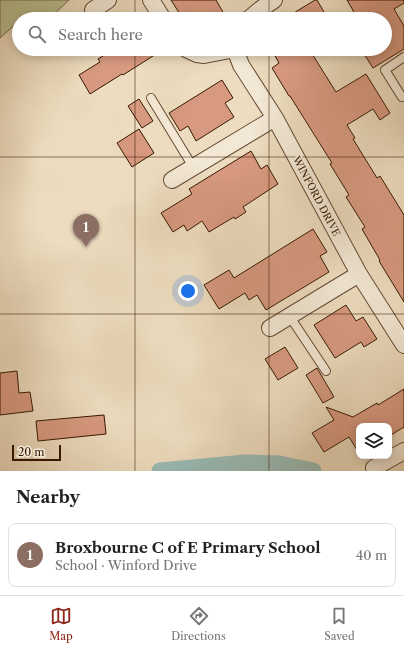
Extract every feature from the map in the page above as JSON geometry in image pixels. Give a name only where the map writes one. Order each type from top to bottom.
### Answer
[{"type":"street","points":[[92,10],[108,0]]},
{"type":"street","points":[[151,0],[159,12]]},
{"type":"street","points":[[257,12],[274,0]]},
{"type":"street","name":"WINFORD DRIVE","points":[[238,56],[241,64],[275,118],[359,274],[404,344]]},
{"type":"street","points":[[172,180],[275,118]]},
{"type":"street","points":[[270,328],[359,274]]},
{"type":"street","points":[[374,468],[404,451]]},
{"type":"lane","points":[[402,97],[385,70],[404,57]]},
{"type":"lane","points":[[151,98],[193,168]]},
{"type":"lane","points":[[290,316],[326,371]]},
{"type":"green space","points":[[0,0],[69,0],[56,12],[12,12],[12,27],[0,38]]},
{"type":"building","points":[[171,0],[216,0],[223,12],[179,12]]},
{"type":"building","points":[[317,0],[324,12],[295,12]]},
{"type":"building","points":[[347,0],[404,0],[404,3],[394,9],[404,26],[404,49],[373,68],[365,56],[392,56],[392,12],[354,12]]},
{"type":"building","points":[[103,56],[153,56],[90,94],[79,75],[100,62],[98,59]]},
{"type":"building","points":[[275,56],[313,56],[336,92],[366,74],[390,113],[380,120],[373,109],[347,125],[355,138],[353,139],[377,178],[380,176],[404,215],[404,302],[379,261],[380,260],[362,229],[365,227],[346,197],[349,195],[330,164],[332,163],[272,68],[279,63]]},
{"type":"building","points":[[222,80],[233,98],[225,103],[234,117],[196,141],[188,126],[180,131],[169,113]]},
{"type":"building","points":[[139,99],[153,121],[142,128],[128,106]]},
{"type":"building","points":[[139,129],[154,153],[132,167],[117,143]]},
{"type":"building","points":[[251,151],[261,169],[267,165],[278,184],[243,207],[246,212],[235,219],[234,217],[209,232],[202,221],[187,231],[184,225],[173,232],[161,213],[192,194],[189,189]]},
{"type":"building","points":[[313,229],[327,252],[320,256],[329,272],[266,310],[257,295],[249,300],[245,293],[219,309],[204,285],[229,270],[234,278]]},
{"type":"building","points":[[346,305],[356,321],[363,317],[377,339],[364,347],[361,342],[335,358],[314,325]]},
{"type":"building","points":[[285,347],[298,368],[278,380],[265,359]]},
{"type":"building","points":[[317,368],[334,397],[323,403],[306,375]]},
{"type":"building","points":[[17,371],[19,393],[30,392],[33,411],[0,415],[0,373]]},
{"type":"building","points":[[404,389],[404,427],[392,434],[392,423],[356,423],[356,448],[349,437],[324,452],[312,433],[334,420],[326,407],[353,417],[377,403],[378,405]]},
{"type":"building","points":[[104,415],[106,434],[38,441],[36,421]]},
{"type":"waterway","points":[[160,471],[245,463],[279,464],[313,471]]},
{"type":"place","name":"Broxbourne C of E Primary School","points":[[86,247]]}]
